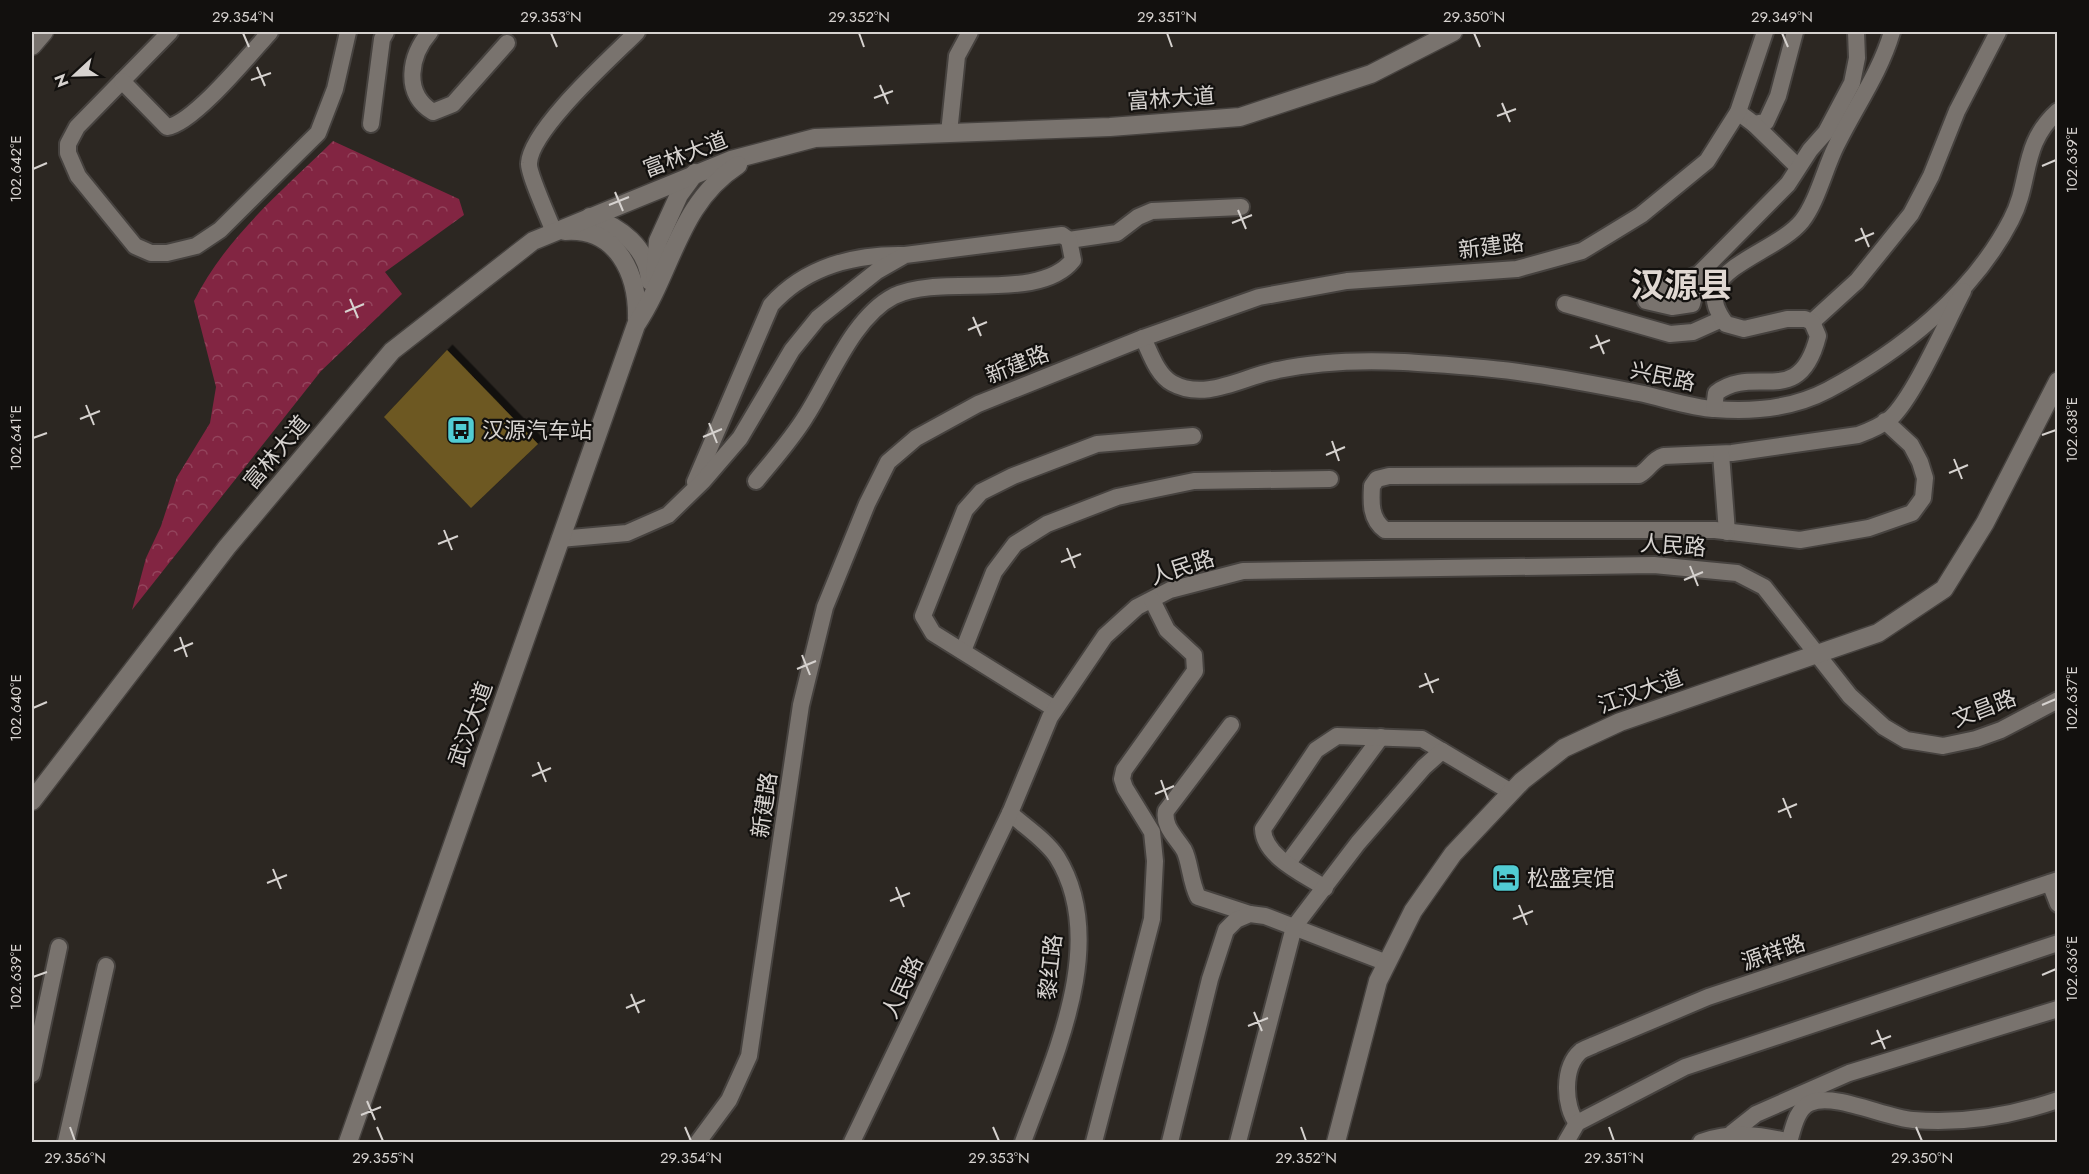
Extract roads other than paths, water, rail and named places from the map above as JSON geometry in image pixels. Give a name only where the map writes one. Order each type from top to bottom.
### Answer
[{"type":"main road","points":[[32,46],[44,32]]},
{"type":"main road","name":"富林大道","points":[[32,801],[227,547],[393,351],[533,241],[695,173],[816,138],[1110,127],[1240,117],[1371,74],[1454,32]]},
{"type":"main road","points":[[637,324],[697,202],[714,182],[736,165],[764,152]]},
{"type":"main road","points":[[637,324],[656,274],[658,241],[679,195],[695,173]]},
{"type":"main road","points":[[590,217],[606,222],[624,235],[645,257],[650,284],[637,324]]},
{"type":"main road","points":[[554,232],[580,230],[597,236],[616,250],[633,281],[637,296],[637,324]]},
{"type":"main road","name":"武汉大道","points":[[348,1143],[637,324]]},
{"type":"main road","name":"江汉大道","points":[[1336,1143],[1378,981],[1413,911],[1453,854],[1511,792],[1564,748],[1610,726],[1878,633],[1944,589],[1985,523],[2058,381]]},
{"type":"street","points":[[170,32],[77,127],[68,144],[68,153],[78,176],[135,246],[151,253],[166,253],[196,246],[220,230],[318,133],[335,89],[348,32]]},
{"type":"street","points":[[122,81],[167,127],[176,126],[198,110],[270,32]]},
{"type":"street","points":[[371,124],[386,32]]},
{"type":"street","points":[[430,32],[417,49],[412,66],[412,80],[423,106],[432,112],[453,104],[507,43]]},
{"type":"street","points":[[554,232],[528,164],[535,142],[590,78],[637,32]]},
{"type":"street","points":[[949,133],[957,56],[970,32]]},
{"type":"street","name":"新建路","points":[[698,1143],[729,1100],[749,1056],[801,705],[813,647],[825,608],[863,514],[888,462],[916,438],[978,404],[1143,338],[1259,297],[1298,288],[1347,281],[1516,269],[1582,251],[1641,216],[1707,161],[1738,112],[1765,32]]},
{"type":"street","points":[[1754,124],[1766,122],[1778,96],[1794,32]]},
{"type":"street","points":[[1699,274],[1772,201],[1827,132],[1852,83],[1857,58],[1856,32]]},
{"type":"street","points":[[1714,410],[1716,393],[1725,386],[1775,381],[1800,374],[1809,363],[1818,336],[1812,322],[1805,318],[1787,319],[1744,329],[1726,324],[1715,309],[1716,289],[1724,275],[1787,237],[1804,219],[1836,146],[1883,61],[1892,32]]},
{"type":"street","points":[[1812,322],[1857,281],[1911,214],[1931,176],[1957,111],[1998,32]]},
{"type":"street","name":"兴民路","points":[[1143,338],[1155,364],[1170,383],[1195,391],[1219,387],[1277,370],[1346,361],[1403,362],[1525,373],[1714,410],[1776,407],[1827,391],[1904,344],[1963,291],[2010,222],[2018,203],[2031,146],[2042,126],[2058,111]]},
{"type":"street","points":[[1738,112],[1798,166]]},
{"type":"street","points":[[1069,240],[1118,233],[1138,217],[1152,211],[1240,207]]},
{"type":"street","points":[[690,494],[771,305],[786,288],[851,258],[905,255],[1062,235],[1069,240],[1073,260],[1066,268],[1042,279],[999,285],[920,288],[894,296],[873,312],[841,355],[806,417],[756,481]]},
{"type":"street","points":[[560,539],[627,533],[668,515],[740,438],[792,351],[818,318],[877,271],[905,255]]},
{"type":"street","points":[[1885,422],[1911,445],[1925,478],[1923,498],[1912,513],[1869,528],[1800,540],[1727,532],[1385,530],[1377,524],[1373,515],[1372,486],[1377,479],[1389,476],[1639,475],[1646,471],[1656,459],[1664,456],[1721,454],[1858,435],[1891,417],[1912,387],[1963,291]]},
{"type":"street","points":[[1565,304],[1670,334],[1694,332],[1722,319]]},
{"type":"street","points":[[1055,709],[933,633],[923,616],[965,510],[981,492],[1013,476],[1097,444],[1193,436]]},
{"type":"street","points":[[1721,454],[1727,532]]},
{"type":"street","points":[[963,651],[994,572],[1015,544],[1047,524],[1117,497],[1194,481],[1330,479]]},
{"type":"street","name":"人民路","points":[[852,1143],[1010,813],[1055,709],[1105,636],[1137,607],[1170,590],[1243,571],[1654,565],[1737,573],[1764,587],[1815,654]]},
{"type":"street","points":[[1094,1143],[1152,919],[1155,861],[1152,832],[1125,788],[1122,779],[1124,770],[1195,671],[1194,655],[1167,630],[1152,600]]},
{"type":"street","name":"文昌路","points":[[1815,654],[1850,696],[1884,727],[1906,740],[1924,745],[1943,746],[1976,739],[2001,730],[2058,700]]},
{"type":"street","points":[[1231,725],[1166,811],[1165,818],[1175,840],[1185,852],[1190,882],[1198,897],[1250,914],[1266,916],[1387,963]]},
{"type":"street","points":[[1325,888],[1288,863],[1263,840],[1263,829],[1316,750],[1338,736],[1422,739],[1511,792]]},
{"type":"street","points":[[1288,863],[1381,737]]},
{"type":"street","points":[[1238,1143],[1294,927],[1358,843],[1424,767],[1442,751]]},
{"type":"street","name":"黎红路","points":[[1010,813],[1055,854],[1068,879],[1078,937],[1075,980],[1063,1031],[1023,1143]]},
{"type":"street","points":[[2054,881],[2058,904]]},
{"type":"street","name":"源祥路","points":[[1577,1124],[1569,1114],[1568,1076],[1580,1052],[1587,1048],[1708,997],[2054,881]]},
{"type":"street","points":[[1170,1143],[1210,979],[1226,930],[1236,920],[1250,914]]},
{"type":"street","points":[[1566,1143],[1577,1124],[1685,1067],[2058,943]]},
{"type":"street","points":[[32,1074],[59,947]]},
{"type":"street","points":[[66,1143],[106,966]]},
{"type":"street","points":[[1701,1143],[1732,1133],[1756,1114],[1849,1073],[2058,1009]]},
{"type":"street","points":[[1732,1133],[1790,1142],[1799,1112],[1808,1103],[1822,1099],[1910,1120],[1957,1122],[2036,1108],[2058,1100]]},
{"type":"place","name":"汉源汽车站","points":[[461,430]]},
{"type":"place","name":"松盛宾馆","points":[[1506,878]]},
{"type":"district","name":"汉源县","points":[[1681,285]]}]
